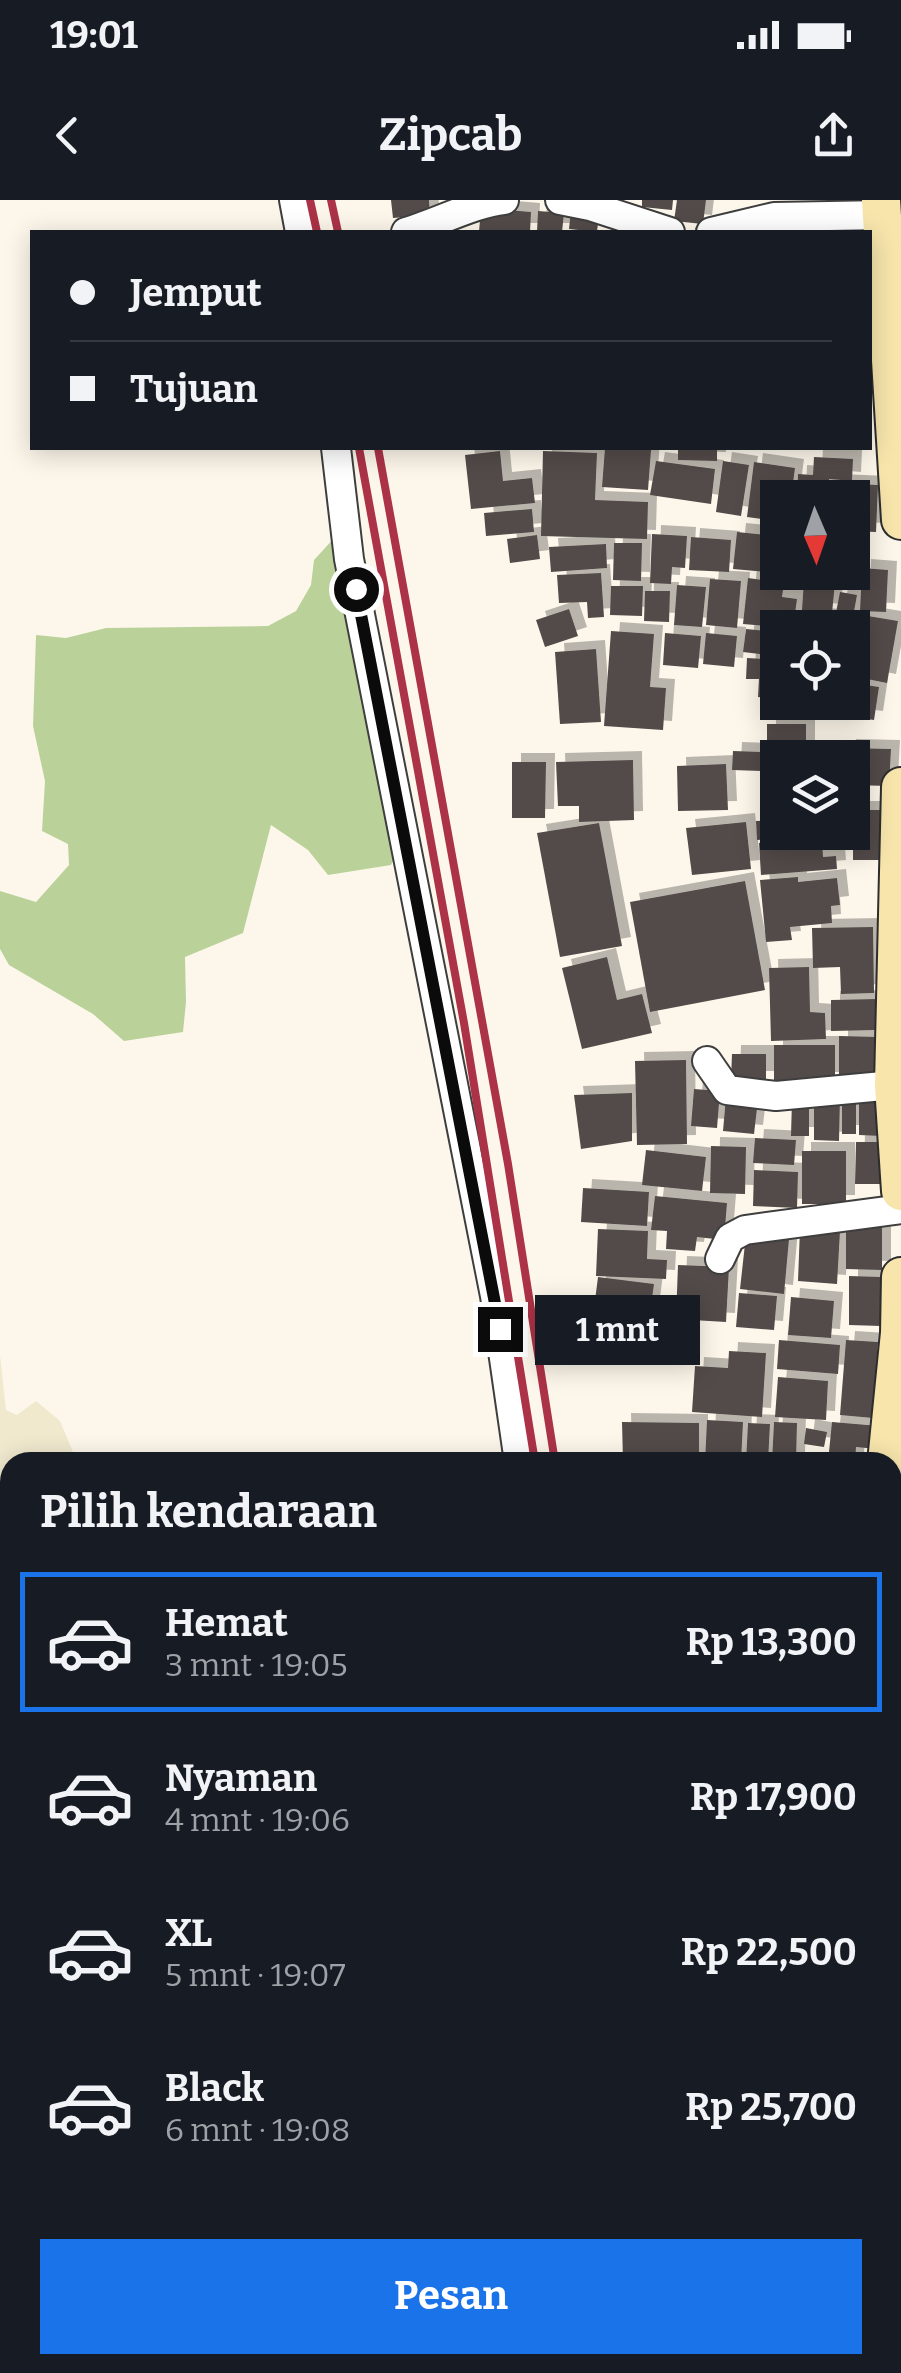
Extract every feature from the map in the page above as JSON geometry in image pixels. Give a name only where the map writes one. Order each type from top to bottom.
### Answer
[{"type":"main road","points":[[883,208],[901,520]]},
{"type":"main road","points":[[901,787],[894,1085],[901,1192]]},
{"type":"main road","points":[[888,1452],[900,1333],[901,1276]]},
{"type":"street","points":[[294,200],[300,230]]},
{"type":"street","points":[[413,230],[448,220],[489,201],[504,200]]},
{"type":"street","points":[[560,200],[664,230]]},
{"type":"street","points":[[719,230],[774,217],[883,208]]},
{"type":"street","points":[[336,450],[349,560],[495,1296],[518,1452]]},
{"type":"street","points":[[708,1061],[727,1090],[776,1096],[894,1085]]},
{"type":"street","points":[[720,1258],[730,1238],[745,1230],[901,1209]]},
{"type":"shaded area","points":[[0,1355],[6,1410],[17,1415],[36,1401],[60,1421],[73,1452],[0,1452]]},
{"type":"green space","points":[[336,536],[408,832],[391,865],[328,875],[308,850],[271,825],[243,933],[185,957],[183,1032],[124,1041],[93,1014],[9,965],[0,949],[0,891],[36,902],[69,865],[68,844],[42,831],[45,781],[33,726],[36,635],[66,638],[106,628],[268,626],[296,611],[311,585],[314,560]]},
{"type":"building","points":[[391,200],[429,200],[430,215],[393,218]]},
{"type":"building","points":[[642,200],[673,200],[672,210],[642,207]]},
{"type":"building","points":[[677,200],[706,200],[703,224],[674,221]]},
{"type":"building","points":[[481,208],[531,212],[530,230],[479,230]]},
{"type":"building","points":[[571,210],[599,214],[597,230],[569,229]]},
{"type":"building","points":[[538,211],[564,213],[562,230],[537,230]]},
{"type":"building","points":[[605,450],[651,450],[648,490],[602,487]]},
{"type":"building","points":[[678,450],[717,450],[717,461],[678,460]]},
{"type":"building","points":[[500,451],[503,481],[532,478],[535,503],[471,509],[465,455]]},
{"type":"building","points":[[543,451],[597,453],[595,500],[648,502],[647,539],[541,536]]},
{"type":"building","points":[[814,457],[853,459],[852,480],[798,480],[798,474],[813,475]]},
{"type":"building","points":[[656,461],[715,469],[711,504],[650,495]]},
{"type":"building","points":[[723,461],[749,465],[741,516],[716,512]]},
{"type":"building","points":[[754,462],[795,468],[793,480],[760,480],[760,519],[747,517]]},
{"type":"building","points":[[870,485],[878,485],[876,532],[870,532]]},
{"type":"building","points":[[532,509],[534,532],[486,536],[484,513]]},
{"type":"building","points":[[737,532],[760,534],[760,571],[733,569]]},
{"type":"building","points":[[652,534],[687,536],[685,568],[672,567],[671,584],[650,583]]},
{"type":"building","points":[[537,535],[540,559],[510,563],[507,539]]},
{"type":"building","points":[[691,537],[731,540],[729,572],[689,570]]},
{"type":"building","points":[[614,543],[642,543],[641,581],[613,580]]},
{"type":"building","points":[[606,544],[607,568],[551,572],[549,547]]},
{"type":"building","points":[[870,569],[888,570],[886,612],[860,610],[861,590],[870,590]]},
{"type":"building","points":[[601,573],[604,617],[588,618],[587,602],[559,603],[557,575]]},
{"type":"building","points":[[748,578],[760,580],[760,590],[783,590],[782,597],[797,599],[795,610],[760,610],[760,625],[743,624]]},
{"type":"building","points":[[710,579],[741,581],[737,628],[706,625]]},
{"type":"building","points":[[677,585],[706,587],[702,627],[674,625]]},
{"type":"building","points":[[611,586],[643,586],[642,616],[610,615]]},
{"type":"building","points":[[803,590],[834,590],[832,610],[802,610]]},
{"type":"building","points":[[645,591],[670,591],[669,622],[644,621]]},
{"type":"building","points":[[840,592],[857,595],[854,610],[836,610]]},
{"type":"building","points":[[569,609],[578,636],[545,647],[536,620]]},
{"type":"building","points":[[870,616],[898,621],[887,683],[870,680]]},
{"type":"building","points":[[746,629],[760,630],[760,654],[743,652]]},
{"type":"building","points":[[611,631],[654,634],[650,687],[666,688],[663,730],[604,726]]},
{"type":"building","points":[[665,633],[701,636],[698,668],[663,665]]},
{"type":"building","points":[[706,633],[737,636],[734,667],[703,664]]},
{"type":"building","points":[[596,649],[601,722],[560,724],[555,652]]},
{"type":"building","points":[[747,658],[760,659],[760,697],[759,679],[746,679]]},
{"type":"building","points":[[870,686],[879,687],[874,720],[870,719]]},
{"type":"building","points":[[767,724],[806,724],[806,740],[767,740]]},
{"type":"building","points":[[870,749],[891,749],[889,786],[870,785]]},
{"type":"building","points":[[733,751],[760,752],[760,771],[732,770]]},
{"type":"building","points":[[633,760],[634,820],[579,822],[579,806],[558,806],[556,762]]},
{"type":"building","points":[[512,762],[546,762],[545,818],[512,818]]},
{"type":"building","points":[[726,764],[728,810],[678,811],[677,766]]},
{"type":"building","points":[[870,810],[886,810],[886,860],[853,860],[853,850],[870,850]]},
{"type":"building","points":[[756,821],[760,821],[760,840],[757,840]]},
{"type":"building","points":[[746,822],[751,869],[692,875],[686,828]]},
{"type":"building","points":[[599,823],[622,946],[560,957],[537,833]]},
{"type":"building","points":[[759,843],[760,850],[823,850],[823,857],[836,856],[837,869],[761,875]]},
{"type":"building","points":[[798,877],[798,882],[837,878],[840,905],[831,906],[832,923],[790,927],[792,940],[766,942],[760,880]]},
{"type":"building","points":[[745,881],[765,990],[650,1012],[630,902]]},
{"type":"building","points":[[873,927],[874,993],[841,994],[840,967],[813,968],[812,928]]},
{"type":"building","points":[[607,957],[617,1000],[642,994],[652,1033],[582,1049],[562,968]]},
{"type":"building","points":[[809,967],[810,1012],[825,1013],[826,1039],[771,1041],[769,968]]},
{"type":"building","points":[[877,999],[877,1030],[831,1031],[831,1000]]},
{"type":"building","points":[[839,1036],[880,1037],[880,1079],[839,1078]]},
{"type":"building","points":[[774,1045],[835,1045],[835,1081],[774,1081]]},
{"type":"building","points":[[732,1054],[766,1054],[766,1080],[731,1080]]},
{"type":"building","points":[[686,1060],[687,1144],[637,1145],[635,1061]]},
{"type":"building","points":[[694,1089],[720,1091],[717,1128],[691,1126]]},
{"type":"building","points":[[632,1093],[632,1141],[581,1149],[574,1095]]},
{"type":"building","points":[[859,1094],[882,1094],[882,1136],[859,1135]]},
{"type":"building","points":[[726,1097],[758,1100],[754,1134],[723,1131]]},
{"type":"building","points":[[814,1097],[840,1097],[839,1141],[814,1140]]},
{"type":"building","points":[[792,1099],[809,1100],[809,1136],[791,1136]]},
{"type":"building","points":[[842,1099],[856,1099],[856,1134],[842,1134]]},
{"type":"building","points":[[755,1138],[796,1140],[794,1165],[753,1163]]},
{"type":"building","points":[[856,1142],[883,1142],[883,1184],[855,1184]]},
{"type":"building","points":[[711,1146],[746,1147],[745,1194],[710,1193]]},
{"type":"building","points":[[646,1150],[706,1157],[702,1191],[642,1185]]},
{"type":"building","points":[[802,1151],[846,1151],[846,1204],[802,1204]]},
{"type":"building","points":[[754,1170],[798,1172],[797,1208],[753,1206]]},
{"type":"building","points":[[583,1188],[649,1192],[647,1226],[581,1222]]},
{"type":"building","points":[[655,1196],[727,1203],[724,1240],[697,1237],[695,1251],[666,1249],[667,1231],[651,1230]]},
{"type":"building","points":[[846,1225],[882,1226],[882,1270],[846,1269]]},
{"type":"building","points":[[598,1229],[648,1231],[647,1259],[667,1260],[666,1279],[596,1276]]},
{"type":"building","points":[[800,1229],[840,1231],[837,1284],[798,1281]]},
{"type":"building","points":[[746,1235],[789,1239],[784,1294],[740,1289]]},
{"type":"building","points":[[678,1265],[729,1267],[726,1322],[676,1319]]},
{"type":"building","points":[[849,1276],[882,1277],[881,1326],[849,1325]]},
{"type":"building","points":[[598,1277],[654,1284],[650,1313],[631,1310],[629,1328],[592,1324]]},
{"type":"building","points":[[739,1293],[777,1296],[774,1330],[736,1327]]},
{"type":"building","points":[[791,1297],[834,1301],[831,1338],[788,1335]]},
{"type":"building","points":[[779,1340],[840,1345],[838,1374],[777,1369]]},
{"type":"building","points":[[846,1340],[878,1342],[873,1418],[840,1415]]},
{"type":"building","points":[[729,1351],[766,1353],[762,1417],[692,1412],[695,1366],[728,1368]]},
{"type":"building","points":[[778,1377],[828,1381],[826,1420],[775,1417]]},
{"type":"building","points":[[707,1420],[743,1422],[742,1452],[705,1452]]},
{"type":"building","points":[[622,1422],[699,1423],[699,1452],[623,1452]]},
{"type":"building","points":[[774,1422],[797,1423],[796,1452],[772,1452]]},
{"type":"building","points":[[832,1422],[879,1426],[877,1449],[856,1447],[856,1452],[829,1452]]},
{"type":"building","points":[[748,1423],[770,1424],[769,1452],[747,1452]]},
{"type":"building","points":[[806,1428],[827,1432],[824,1447],[804,1444]]},
{"type":"railway","points":[[310,200],[317,230]]},
{"type":"railway","points":[[331,200],[338,230]]},
{"type":"railway","points":[[359,450],[464,1023],[533,1452]]},
{"type":"railway","points":[[378,450],[508,1164],[553,1452]]},
{"type":"route","points":[[356,589],[500,1329]]}]
